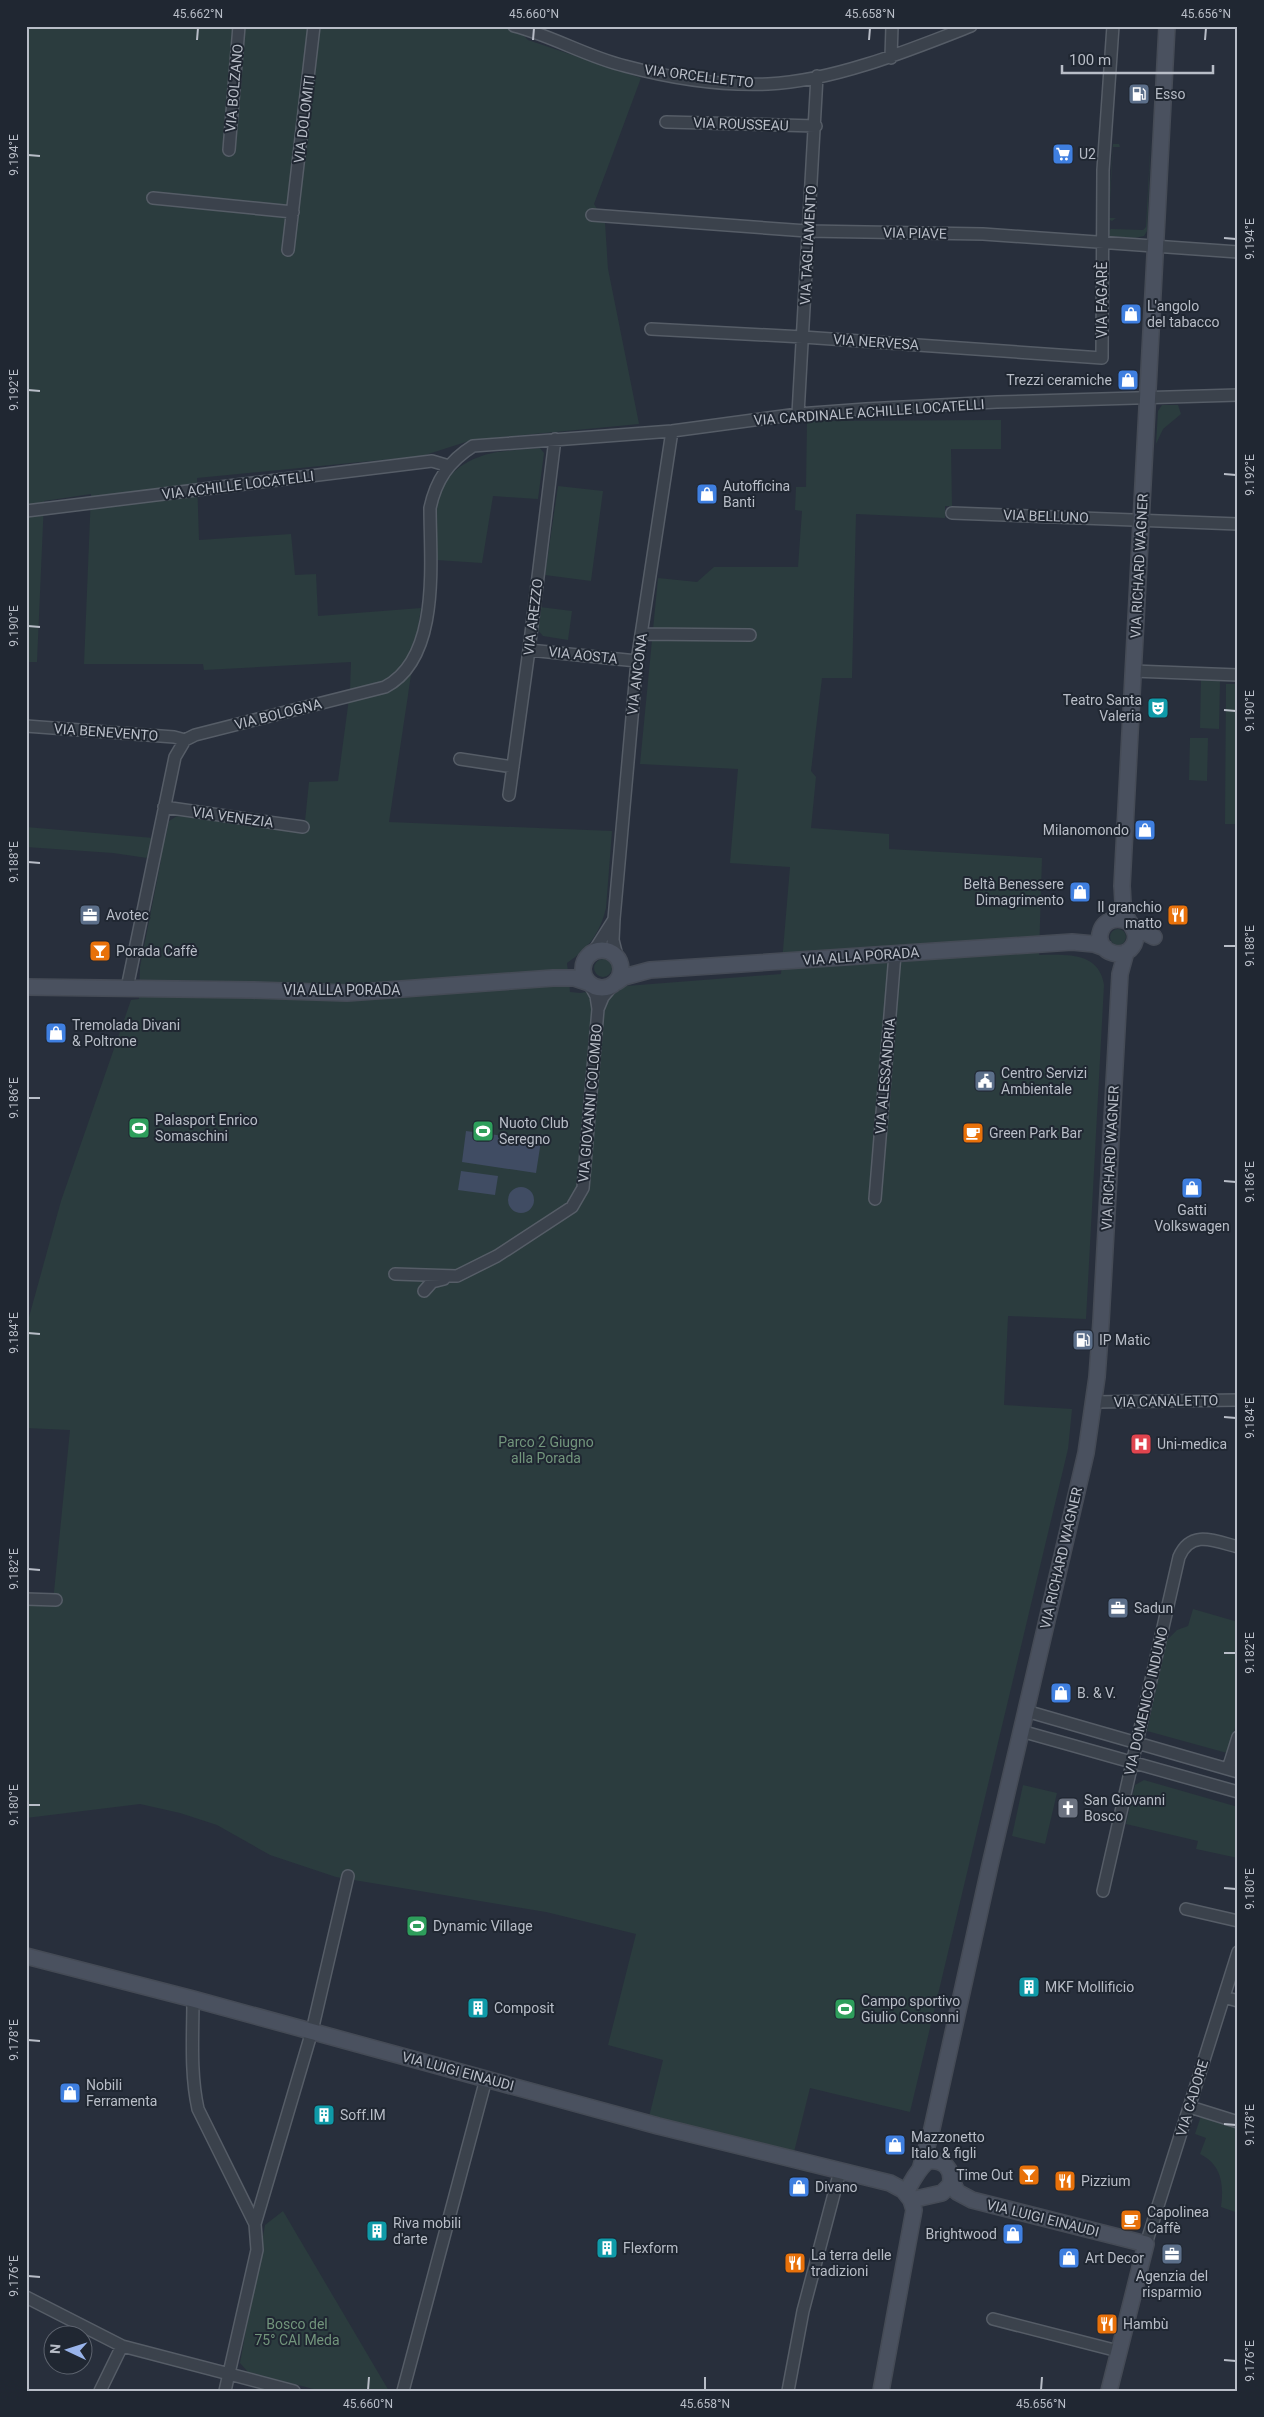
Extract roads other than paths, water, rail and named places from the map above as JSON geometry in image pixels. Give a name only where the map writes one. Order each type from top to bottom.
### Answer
[{"type":"street","name":"VIA BOLZANO","points":[[229,150],[239,26]]},
{"type":"street","name":"VIA DOLOMITI","points":[[288,250],[314,26]]},
{"type":"street","name":"VIA ORCELLETTO","points":[[514,26],[548,36],[606,61],[661,74],[743,84],[769,84],[817,76],[891,58],[972,26]]},
{"type":"street","points":[[891,58],[892,26]]},
{"type":"street","name":"VIA FAGARÈ","points":[[1102,358],[1104,140],[1110,100],[1113,26]]},
{"type":"street","name":"VIA RICHARD WAGNER","points":[[1132,925],[1123,906],[1122,886],[1167,26]]},
{"type":"street","name":"VIA TAGLIAMENTO","points":[[798,414],[807,230],[816,126],[817,76]]},
{"type":"street","name":"VIA ROUSSEAU","points":[[666,122],[816,126]]},
{"type":"street","points":[[153,198],[293,212]]},
{"type":"street","name":"VIA PIAVE","points":[[592,215],[807,230],[982,234],[1102,244],[1238,252]]},
{"type":"street","name":"VIA NERVESA","points":[[651,330],[803,337],[1102,358]]},
{"type":"street","name":"VIA CARDINALE ACHILLE LOCATELLI","points":[[449,466],[473,446],[672,431],[798,414],[997,402],[1238,395]]},
{"type":"street","name":"VIA ANCONA","points":[[618,958],[613,940],[614,919],[637,661],[672,431]]},
{"type":"street","name":"VIA AREZZO","points":[[509,795],[530,650],[555,439]]},
{"type":"street","name":"VIA ACHILLE LOCATELLI","points":[[26,511],[432,461],[449,466]]},
{"type":"street","name":"VIA BOLOGNA","points":[[185,740],[195,735],[385,687],[403,676],[416,654],[426,628],[429,605],[430,508],[436,486],[449,466]]},
{"type":"street","name":"VIA BELLUNO","points":[[952,513],[1238,524]]},
{"type":"street","points":[[642,634],[750,635]]},
{"type":"street","name":"VIA AOSTA","points":[[530,650],[637,661]]},
{"type":"street","points":[[1134,671],[1238,675]]},
{"type":"street","name":"VIA BENEVENTO","points":[[26,726],[174,737],[185,740]]},
{"type":"street","points":[[129,988],[175,757],[185,740]]},
{"type":"street","points":[[460,759],[513,766]]},
{"type":"street","name":"VIA VENEZIA","points":[[164,807],[303,827]]},
{"type":"street","name":"VIA RICHARD WAGNER","points":[[1105,924],[1117,907],[1122,886]]},
{"type":"street","points":[[1119,918],[1132,925],[1136,933],[1130,948],[1120,954],[1107,950],[1100,937],[1105,924],[1119,918]]},
{"type":"street","name":"VIA ANCONA","points":[[590,954],[614,919]]},
{"type":"street","name":"VIA ALLA PORADA","points":[[1072,942],[1084,938],[1105,924]]},
{"type":"street","name":"VIA ALLA PORADA","points":[[614,984],[624,977],[650,970],[1072,942],[1094,944],[1107,950]]},
{"type":"street","name":"VIA RICHARD WAGNER","points":[[909,2197],[907,2187],[920,2168],[931,2133],[1021,1731],[1086,1453],[1094,1402],[1101,1322],[1120,974],[1130,948]]},
{"type":"street","points":[[608,950],[618,958],[622,971],[614,984],[600,988],[589,983],[583,970],[590,954],[608,950]]},
{"type":"street","name":"VIA RICHARD WAGNER","points":[[1107,950],[1116,963],[1120,974]]},
{"type":"street","name":"VIA ALLA PORADA","points":[[553,978],[590,954]]},
{"type":"street","name":"VIA ALESSANDRIA","points":[[875,1198],[894,954]]},
{"type":"street","name":"VIA ALLA PORADA","points":[[618,958],[650,970]]},
{"type":"street","name":"VIA ALLA PORADA","points":[[26,987],[347,993],[553,978],[574,978],[589,983]]},
{"type":"street","name":"VIA GIOVANNI COLOMBO","points":[[395,1274],[458,1276],[497,1256],[572,1207],[583,1188],[598,1009],[596,996],[589,983]]},
{"type":"street","name":"VIA GIOVANNI COLOMBO","points":[[598,1009],[603,997],[614,984]]},
{"type":"street","points":[[424,1291],[432,1282],[458,1276]]},
{"type":"street","name":"VIA CANALETTO","points":[[1094,1402],[1238,1400]]},
{"type":"street","name":"VIA DOMENICO INDUNO","points":[[1103,1891],[1179,1557],[1188,1543],[1202,1539],[1238,1547]]},
{"type":"street","points":[[26,1599],[56,1600]]},
{"type":"street","points":[[1026,1711],[1233,1770],[1238,1737]]},
{"type":"street","points":[[1021,1731],[1238,1792]]},
{"type":"street","points":[[225,2391],[257,2250],[255,2224],[312,2031],[348,1876]]},
{"type":"street","points":[[1186,1910],[1238,1921]]},
{"type":"street","name":"VIA CADORE","points":[[1146,2244],[1238,1952]]},
{"type":"street","name":"VIA LUIGI EINAUDI","points":[[26,1956],[194,1999],[658,2126],[890,2183],[903,2190],[909,2197]]},
{"type":"street","points":[[1224,1997],[1238,2001]]},
{"type":"street","points":[[194,1999],[193,2066],[194,2092],[198,2109],[255,2224]]},
{"type":"street","points":[[403,2391],[486,2079]]},
{"type":"street","points":[[1190,2107],[1238,2122]]},
{"type":"street","points":[[881,2391],[914,2210],[909,2197],[942,2193],[948,2188],[948,2172],[935,2149],[931,2133]]},
{"type":"street","points":[[890,2183],[908,2178],[933,2160],[948,2172]]},
{"type":"street","points":[[788,2391],[803,2311],[840,2171]]},
{"type":"street","name":"VIA LUIGI EINAUDI","points":[[948,2172],[957,2192],[972,2200],[1146,2244]]},
{"type":"street","points":[[1109,2391],[1146,2244]]},
{"type":"street","points":[[26,2297],[122,2346],[294,2391]]},
{"type":"street","points":[[992,2319],[1118,2351]]},
{"type":"street","points":[[100,2391],[122,2346]]},
{"type":"water","points":[[466,1131],[541,1141],[536,1173],[462,1162]]},
{"type":"water","points":[[461,1171],[498,1176],[495,1195],[458,1190]]},
{"type":"water","points":[[521,1187],[531,1190],[534,1200],[531,1210],[521,1213],[511,1210],[508,1200],[511,1190]]},
{"type":"place","name":"Esso","points":[[1139,94]]},
{"type":"place","name":"U2","points":[[1063,154]]},
{"type":"place","name":"L'angolo del tabacco","points":[[1131,314]]},
{"type":"place","name":"Trezzi ceramiche","points":[[1128,380]]},
{"type":"place","name":"Autofficina Banti","points":[[707,494]]},
{"type":"place","name":"Teatro Santa Valeria","points":[[1158,708]]},
{"type":"place","name":"Milanomondo","points":[[1145,830]]},
{"type":"place","name":"Beltà Benessere Dimagrimento","points":[[1080,892]]},
{"type":"place","name":"Avotec","points":[[90,915]]},
{"type":"place","name":"Il granchio matto","points":[[1178,915]]},
{"type":"place","name":"Porada Caffè","points":[[100,951]]},
{"type":"place","name":"Tremolada Divani & Poltrone","points":[[56,1033]]},
{"type":"place","name":"Centro Servizi Ambientale","points":[[985,1081]]},
{"type":"place","name":"Palasport Enrico Somaschini","points":[[139,1128]]},
{"type":"place","name":"Nuoto Club Seregno","points":[[483,1131]]},
{"type":"place","name":"Green Park Bar","points":[[973,1133]]},
{"type":"place","name":"Gatti Volkswagen","points":[[1192,1188]]},
{"type":"place","name":"IP Matic","points":[[1083,1340]]},
{"type":"place","name":"Uni-medica","points":[[1141,1444]]},
{"type":"place","name":"Sadun","points":[[1118,1608]]},
{"type":"place","name":"B. & V.","points":[[1061,1693]]},
{"type":"place","name":"San Giovanni Bosco","points":[[1068,1808]]},
{"type":"place","name":"Dynamic Village","points":[[417,1926]]},
{"type":"place","name":"MKF Mollificio","points":[[1029,1987]]},
{"type":"place","name":"Composit","points":[[478,2008]]},
{"type":"place","name":"Campo sportivo Giulio Consonni","points":[[845,2009]]},
{"type":"place","name":"Nobili Ferramenta","points":[[70,2093]]},
{"type":"place","name":"Soff.IM","points":[[324,2115]]},
{"type":"place","name":"Mazzonetto Italo & figli","points":[[895,2145]]},
{"type":"place","name":"Time Out","points":[[1029,2175]]},
{"type":"place","name":"Pizzium","points":[[1065,2181]]},
{"type":"place","name":"Divano","points":[[799,2187]]},
{"type":"place","name":"Capolinea Caffè","points":[[1131,2220]]},
{"type":"place","name":"Riva mobili d'arte","points":[[377,2231]]},
{"type":"place","name":"Brightwood","points":[[1013,2234]]},
{"type":"place","name":"Flexform","points":[[607,2248]]},
{"type":"place","name":"Agenzia del risparmio","points":[[1172,2254]]},
{"type":"place","name":"Art Decor","points":[[1069,2258]]},
{"type":"place","name":"La terra delle tradizioni","points":[[795,2263]]},
{"type":"place","name":"Hambù","points":[[1107,2324]]},
{"type":"park label","name":"Parco 2 Giugno alla Porada","points":[[546,1450]]},
{"type":"park label","name":"Bosco del 75° CAI Meda","points":[[297,2332]]}]
